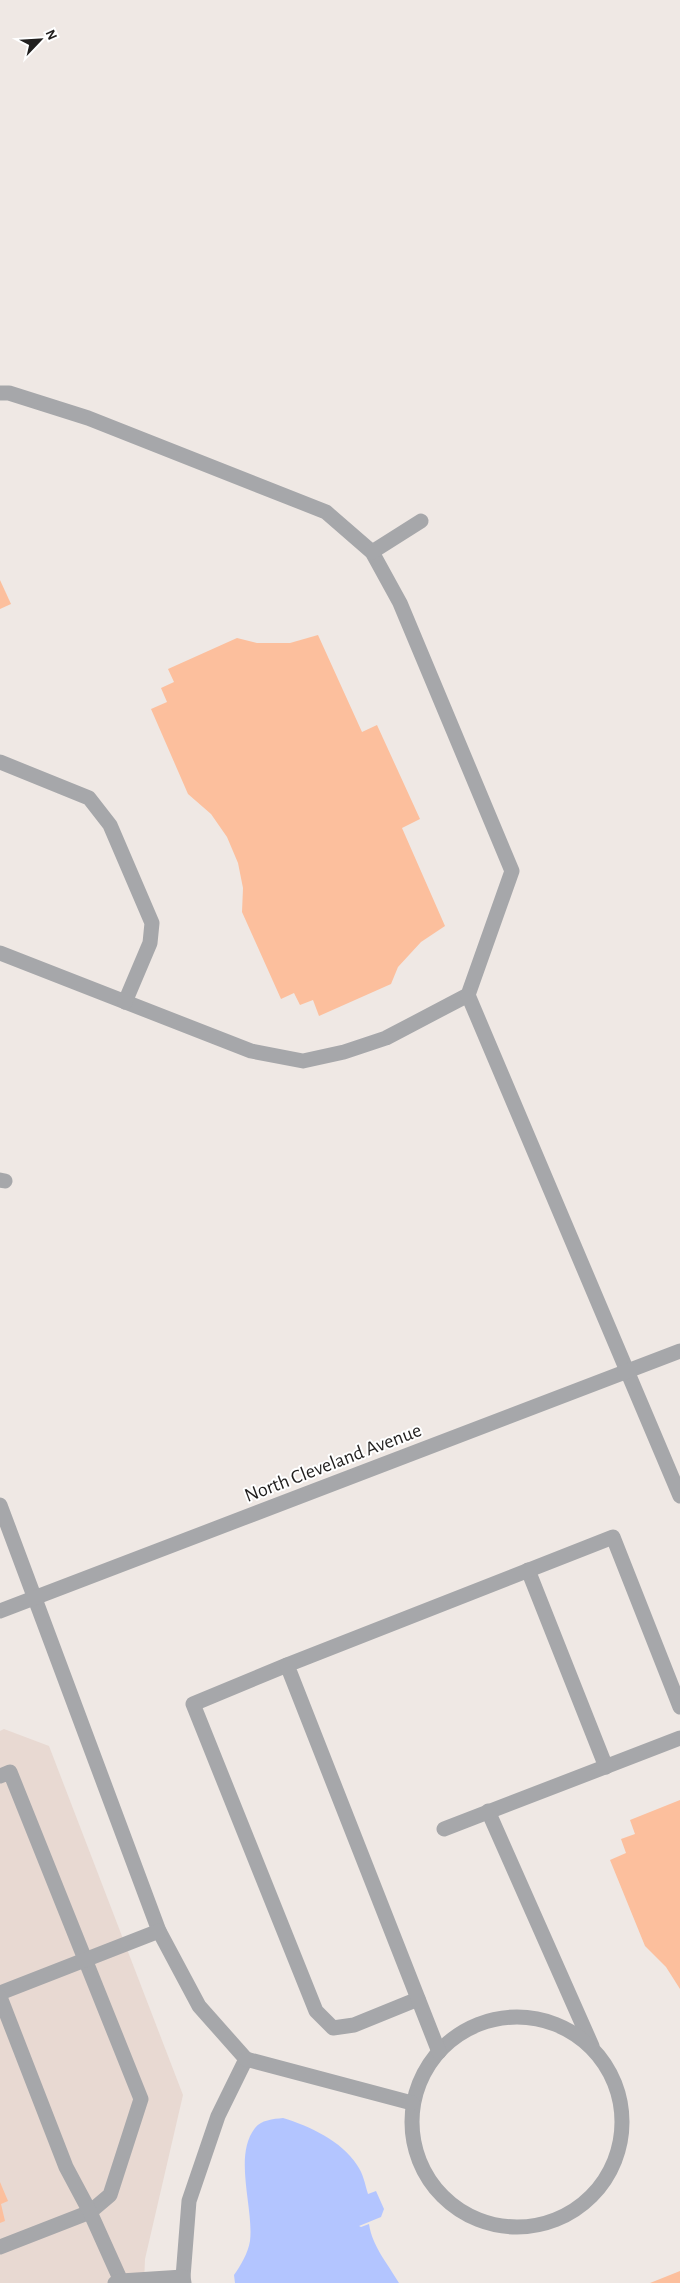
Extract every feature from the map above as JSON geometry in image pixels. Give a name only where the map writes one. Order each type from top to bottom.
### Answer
[{"type":"street","points":[[0,393],[9,393],[88,418],[326,512],[372,552],[400,603],[512,871],[468,995],[680,1496]]},
{"type":"street","points":[[372,552],[421,520]]},
{"type":"street","points":[[0,762],[89,798],[110,825],[152,923],[150,943],[125,1002]]},
{"type":"street","points":[[0,953],[251,1051],[303,1060],[344,1052],[386,1038],[468,995]]},
{"type":"street","name":"North Cleveland Avenue","points":[[0,1611],[680,1351]]},
{"type":"street","points":[[0,1505],[159,1932],[198,2006],[246,2059],[412,2103]]},
{"type":"street","points":[[418,1999],[354,2025],[333,2028],[316,2011],[193,1704],[287,1665],[613,1537],[680,1707]]},
{"type":"street","points":[[528,1570],[606,1767]]},
{"type":"street","points":[[287,1665],[439,2052]]},
{"type":"street","points":[[444,1829],[680,1738]]},
{"type":"street","points":[[0,1776],[10,1772],[141,2099],[110,2195],[90,2212],[0,2247]]},
{"type":"street","points":[[488,1811],[594,2052]]},
{"type":"street","points":[[159,1932],[84,1959],[0,1995],[66,2167],[90,2212],[118,2282],[183,2280],[189,2201],[218,2116],[246,2059]]},
{"type":"street","points":[[514,2015],[550,2021],[582,2038],[594,2052],[606,2066],[620,2099],[622,2136],[611,2170],[592,2197],[564,2217],[533,2227],[499,2227],[468,2216],[441,2196],[421,2168],[412,2136],[412,2103],[425,2068],[448,2040],[479,2022],[514,2015]]},
{"type":"shaded area","points":[[4,1729],[49,1746],[183,2095],[145,2259],[144,2283],[0,2283],[0,1731]]},
{"type":"water","points":[[283,2118],[314,2130],[343,2149],[351,2156],[359,2168],[368,2194],[376,2191],[384,2209],[381,2217],[359,2226],[369,2224],[373,2240],[399,2283],[235,2283],[234,2275],[244,2259],[250,2241],[245,2167],[249,2140],[260,2123]]},
{"type":"building","points":[[0,580],[11,604],[0,609]]},
{"type":"building","points":[[318,635],[362,732],[377,725],[420,819],[402,828],[445,926],[421,942],[398,967],[391,984],[319,1016],[313,1000],[300,1005],[294,993],[281,999],[242,912],[243,888],[238,863],[227,837],[211,814],[188,794],[151,709],[167,702],[161,688],[174,682],[168,669],[237,638],[257,643],[290,643]]},
{"type":"building","points":[[680,1800],[680,1989],[666,1967],[645,1946],[610,1860],[626,1853],[621,1839],[635,1834],[630,1820]]},
{"type":"building","points":[[0,2182],[8,2201],[1,2204],[5,2221],[0,2223]]},
{"type":"building","points":[[680,2271],[680,2283],[650,2283]]}]
